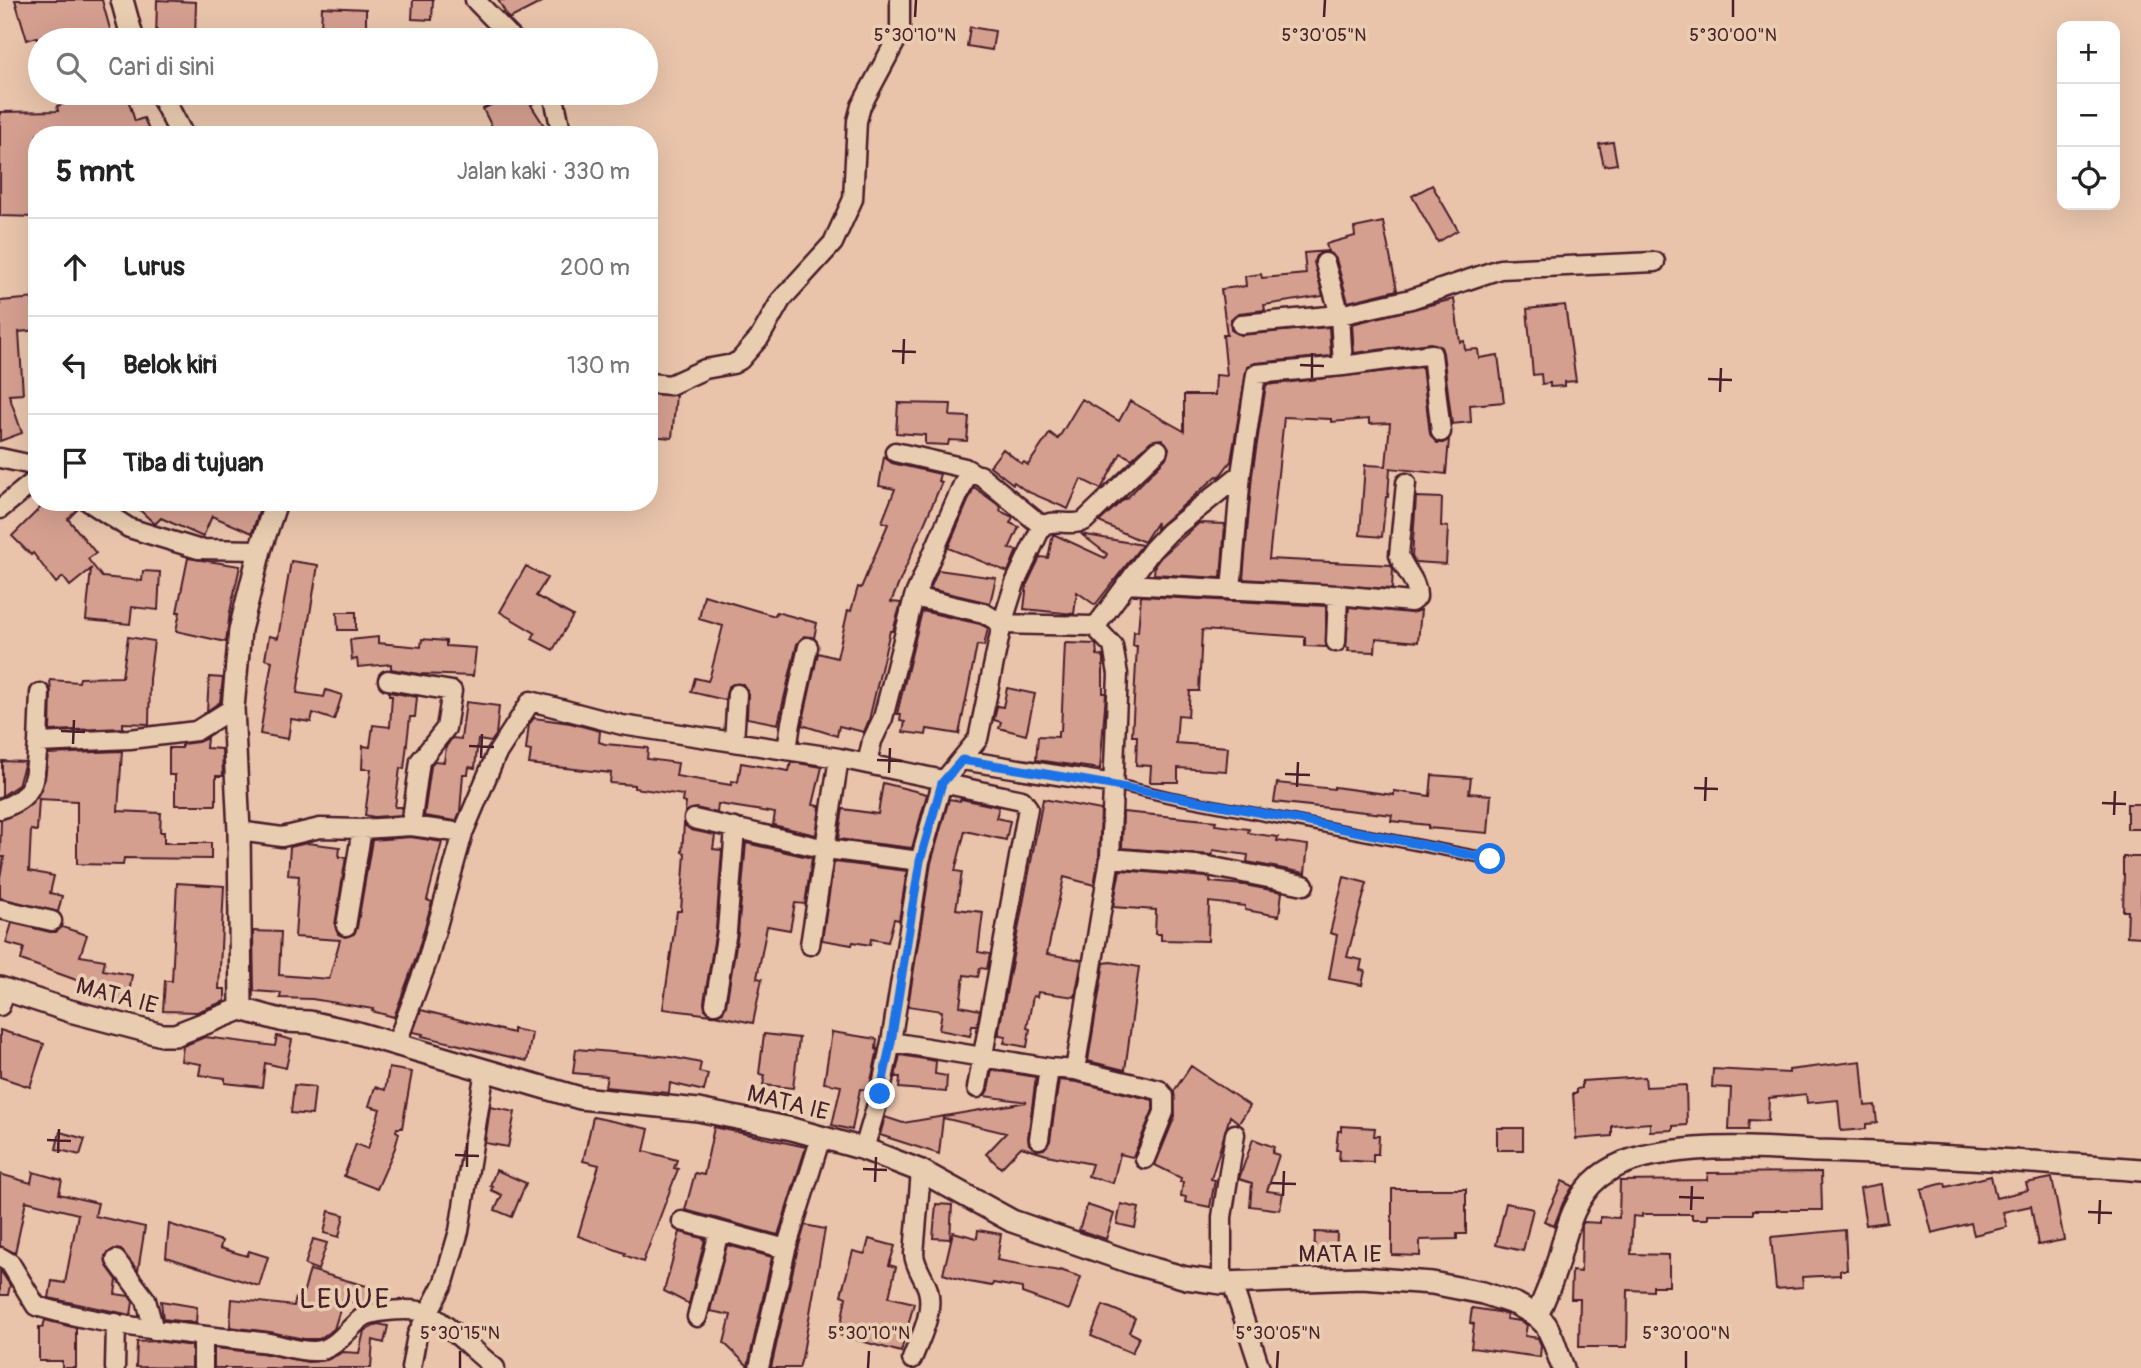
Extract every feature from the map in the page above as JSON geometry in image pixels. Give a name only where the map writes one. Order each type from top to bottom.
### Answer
[{"type":"street","points":[[122,0],[130,28]]},
{"type":"street","points":[[475,0],[502,28]]},
{"type":"street","points":[[658,384],[670,385],[705,369],[733,364],[740,360],[760,337],[781,300],[833,243],[853,199],[857,121],[861,106],[900,33],[900,0]]},
{"type":"street","points":[[166,105],[177,126]]},
{"type":"street","points":[[556,105],[560,126]]},
{"type":"street","points":[[1241,324],[1340,315],[1411,299],[1500,269],[1656,262]]},
{"type":"street","points":[[1325,263],[1340,315],[1343,366]]},
{"type":"street","points":[[1231,590],[1241,474],[1255,375],[1432,354],[1441,432]]},
{"type":"street","points":[[863,1149],[880,1094],[891,1042],[920,861],[949,774],[978,739],[1002,624],[1015,583],[1042,526],[1048,523],[1075,524],[1084,520],[1158,450]]},
{"type":"street","points":[[895,452],[965,468],[980,475],[1042,526]]},
{"type":"street","points":[[0,458],[28,463]]},
{"type":"street","points":[[867,761],[872,741],[883,718],[914,597],[967,475],[975,474]]},
{"type":"street","points":[[1094,626],[1169,532],[1241,474]]},
{"type":"street","points":[[1126,584],[1338,595],[1407,602],[1415,600],[1416,586],[1402,565],[1399,555],[1406,483]]},
{"type":"street","points":[[0,509],[28,486]]},
{"type":"street","points":[[100,511],[129,528],[198,549],[260,550]]},
{"type":"street","points":[[241,1009],[239,831],[233,708],[240,630],[260,550],[273,511]]},
{"type":"street","points":[[1336,642],[1338,595]]},
{"type":"street","points":[[914,597],[984,613],[1002,624],[1094,626],[1113,646],[1125,674],[1110,858],[1075,1070]]},
{"type":"street","points":[[788,748],[808,647]]},
{"type":"street","points":[[388,680],[452,691],[446,728],[420,761],[411,826]]},
{"type":"street","points":[[0,809],[15,803],[27,794],[33,785],[40,693]]},
{"type":"street","points":[[734,740],[737,694]]},
{"type":"street","points":[[396,1045],[427,962],[463,833],[496,755],[531,701],[622,725],[949,774],[1114,795]]},
{"type":"street","points":[[38,743],[130,739],[196,731],[233,708]]},
{"type":"street","points":[[810,945],[839,758]]},
{"type":"street","points":[[949,774],[1022,800],[1028,808],[976,1088]]},
{"type":"street","points":[[694,819],[826,849],[920,861]]},
{"type":"street","points":[[239,831],[282,837],[320,828],[411,826],[463,833]]},
{"type":"street","points":[[715,1004],[727,931],[735,828]]},
{"type":"street","points":[[346,926],[362,829]]},
{"type":"street","points":[[1110,858],[1217,867],[1304,885]]},
{"type":"street","points":[[0,909],[52,921]]},
{"type":"street","name":"MATA IE","points":[[2,995],[162,1035],[175,1035],[241,1009],[284,1021],[309,1022],[354,1032],[580,1098],[698,1110],[863,1149],[921,1171],[1012,1221],[1136,1264],[1186,1278],[1227,1283],[1338,1278],[1432,1283],[1499,1297],[1537,1316]]},
{"type":"street","points":[[891,1042],[982,1058],[1075,1070],[1159,1090],[1164,1096],[1164,1112],[1145,1159]]},
{"type":"street","points":[[1039,1139],[1049,1068]]},
{"type":"street","points":[[411,1368],[417,1335],[444,1282],[459,1231],[485,1070]]},
{"type":"street","points":[[1235,1134],[1222,1217],[1227,1283],[1260,1368]]},
{"type":"street","points":[[759,1368],[786,1249],[821,1137]]},
{"type":"street","points":[[1563,1368],[1546,1325],[1537,1316],[1554,1275],[1569,1222],[1580,1200],[1600,1176],[1610,1169],[1637,1159],[1677,1151],[1725,1148],[1889,1153],[2141,1170]]},
{"type":"street","points":[[912,1359],[929,1313],[927,1288],[914,1254],[921,1171]]},
{"type":"street","points":[[682,1221],[786,1249]]},
{"type":"street","points":[[697,1317],[719,1232]]},
{"type":"street","points":[[0,1257],[10,1263],[36,1306],[154,1330],[267,1343],[315,1360],[368,1315],[402,1311],[427,1312],[495,1368]]},
{"type":"street","points":[[116,1260],[146,1300],[154,1330]]},
{"type":"street","points":[[115,1368],[116,1323]]},
{"type":"street","points":[[203,1336],[203,1368]]},
{"type":"lane","points":[[1114,795],[1169,797],[1490,859]]},
{"type":"building","points":[[15,0],[102,0],[110,28],[28,28],[27,40]]},
{"type":"building","points":[[157,0],[196,2],[195,28],[156,28]]},
{"type":"building","points":[[413,0],[433,0],[432,20],[412,19]]},
{"type":"building","points":[[498,0],[546,0],[509,19]]},
{"type":"building","points":[[322,7],[366,9],[366,28],[321,28]]},
{"type":"building","points":[[970,27],[995,31],[992,50],[967,46]]},
{"type":"building","points":[[130,105],[135,121],[144,118],[147,126],[28,126],[28,217],[0,216],[0,112],[58,111],[57,106]]},
{"type":"building","points":[[490,105],[531,105],[544,126],[492,126],[483,109]]},
{"type":"building","points":[[1613,142],[1617,164],[1604,166],[1599,144]]},
{"type":"building","points":[[1432,185],[1458,230],[1438,242],[1412,196]]},
{"type":"building","points":[[1383,222],[1397,290],[1348,302],[1336,259],[1332,254],[1323,252],[1316,256],[1314,261],[1323,296],[1264,305],[1265,310],[1239,313],[1231,319],[1231,330],[1241,335],[1329,327],[1331,356],[1255,363],[1247,367],[1231,461],[1219,477],[1156,529],[1157,522],[1144,542],[1099,522],[1166,458],[1169,448],[1162,439],[1151,441],[1132,459],[1121,453],[1101,489],[1081,479],[1068,509],[1026,491],[1014,482],[1013,484],[990,466],[1003,449],[1022,464],[1024,462],[1028,465],[1050,433],[1058,439],[1082,399],[1119,421],[1130,401],[1184,431],[1184,395],[1215,395],[1216,375],[1227,376],[1223,335],[1227,335],[1221,289],[1246,286],[1245,276],[1261,274],[1262,278],[1306,274],[1304,253],[1328,251],[1326,244],[1355,236],[1354,228]]},
{"type":"building","points":[[28,299],[28,331],[19,332],[23,394],[9,395],[22,433],[0,441],[0,301]]},
{"type":"building","points":[[1454,299],[1460,342],[1464,341],[1465,350],[1478,349],[1479,358],[1498,355],[1504,402],[1470,405],[1471,422],[1452,424],[1441,347],[1430,343],[1354,353],[1352,324]]},
{"type":"building","points":[[1565,305],[1576,381],[1564,382],[1564,386],[1550,387],[1550,383],[1542,384],[1541,374],[1533,375],[1527,309]]},
{"type":"building","points":[[1422,367],[1430,434],[1437,443],[1449,439],[1446,474],[1390,468],[1382,537],[1360,535],[1365,465],[1386,466],[1390,423],[1369,424],[1369,419],[1331,422],[1331,419],[1284,417],[1269,559],[1391,565],[1392,589],[1243,579],[1252,475],[1266,385]]},
{"type":"building","points":[[658,394],[676,395],[672,438],[658,437]]},
{"type":"building","points":[[898,403],[951,404],[950,416],[969,417],[967,441],[949,440],[948,445],[925,444],[925,435],[896,433]]},
{"type":"building","points":[[884,457],[892,463],[940,474],[938,481],[942,482],[891,602],[901,603],[893,631],[890,631],[869,720],[864,732],[839,726],[837,736],[802,725],[818,653],[837,658],[848,610],[851,611],[858,587],[861,588],[888,524],[882,522],[895,489],[879,486]]},
{"type":"building","points":[[974,487],[1001,507],[1000,511],[1013,517],[1010,523],[1019,527],[1009,549],[1017,550],[1008,572],[948,548]]},
{"type":"building","points":[[1416,497],[1442,498],[1441,526],[1448,527],[1446,564],[1415,562],[1412,556]]},
{"type":"building","points":[[37,511],[76,511],[68,519],[96,553],[88,559],[102,577],[142,581],[143,571],[160,572],[158,610],[132,607],[130,624],[86,620],[91,569],[70,586],[63,577],[56,583],[33,553],[31,555],[12,536]]},
{"type":"building","points":[[141,511],[259,511],[252,533],[212,516],[203,537],[161,518],[155,524]]},
{"type":"building","points":[[1199,523],[1225,524],[1221,578],[1154,574],[1155,565],[1161,557]]},
{"type":"building","points":[[1053,534],[1105,558],[1107,554],[1081,534],[1142,545],[1095,605],[1077,592],[1074,614],[1024,609],[1027,584],[1040,557],[1048,558]]},
{"type":"building","points":[[188,558],[240,566],[226,642],[176,631]]},
{"type":"building","points":[[291,561],[318,565],[297,693],[324,697],[326,690],[342,695],[334,720],[313,713],[311,722],[291,719],[288,739],[260,734],[272,661],[265,659],[269,636],[278,638]]},
{"type":"building","points":[[526,566],[547,578],[536,596],[573,616],[553,650],[532,639],[535,633],[500,612]]},
{"type":"building","points":[[938,570],[996,578],[990,603],[930,589]]},
{"type":"building","points":[[704,595],[775,616],[776,612],[817,623],[814,638],[804,636],[797,644],[778,724],[747,718],[748,694],[743,684],[728,687],[725,700],[691,692],[695,678],[708,681],[723,626],[699,619]]},
{"type":"building","points":[[1141,596],[1326,606],[1326,647],[1305,646],[1305,637],[1202,630],[1199,691],[1190,691],[1188,716],[1178,715],[1176,743],[1228,747],[1226,771],[1178,768],[1178,782],[1150,782],[1151,766],[1136,765],[1137,736],[1132,736],[1137,646],[1133,646],[1134,631],[1138,632]]},
{"type":"building","points":[[1349,607],[1410,613],[1421,610],[1418,642],[1376,638],[1375,652],[1348,651]]},
{"type":"building","points":[[922,611],[988,628],[984,646],[977,645],[959,734],[927,729],[926,735],[903,732],[905,722],[900,721],[901,714],[897,714]]},
{"type":"building","points":[[337,612],[356,612],[356,630],[338,630]]},
{"type":"building","points":[[128,637],[154,641],[149,679],[149,724],[123,723],[123,728],[50,731],[50,680],[79,682],[80,678],[122,677]]},
{"type":"building","points":[[378,637],[378,643],[421,647],[422,639],[446,641],[446,646],[476,648],[473,676],[419,674],[391,669],[391,664],[358,667],[357,659],[352,660],[350,640]]},
{"type":"building","points":[[1065,643],[1096,644],[1097,655],[1103,656],[1103,693],[1106,693],[1100,769],[1036,760],[1038,736],[1058,737],[1058,731],[1061,731]]},
{"type":"building","points":[[209,677],[223,678],[220,702],[207,711]]},
{"type":"building","points":[[1007,688],[1035,694],[1026,735],[999,728],[1001,722],[994,720],[997,706],[1003,707]]},
{"type":"building","points":[[389,692],[417,697],[415,717],[410,717],[404,769],[400,768],[395,807],[402,807],[401,815],[374,817],[365,815],[371,769],[362,769],[363,746],[370,747],[373,725],[390,727],[392,696],[389,696]]},
{"type":"building","points":[[466,702],[499,706],[496,735],[491,742],[478,740],[475,768],[469,767],[468,774],[463,774],[460,812],[456,821],[424,816],[431,766],[434,761],[444,762],[446,747],[452,738],[461,739]]},
{"type":"building","points":[[534,718],[600,731],[599,742],[605,744],[648,748],[647,759],[678,763],[676,776],[731,785],[731,781],[738,782],[741,763],[789,771],[791,762],[822,767],[813,805],[820,806],[816,835],[773,825],[775,813],[718,804],[717,813],[696,808],[685,812],[683,795],[610,783],[611,773],[529,764],[531,751],[526,750],[529,724]]},
{"type":"building","points":[[207,738],[206,748],[222,749],[223,776],[216,776],[216,805],[175,805],[175,775],[169,775],[169,748],[182,748],[182,744]]},
{"type":"building","points":[[122,751],[118,811],[161,813],[160,832],[164,832],[164,843],[211,843],[211,859],[124,858],[123,865],[77,864],[77,801],[39,799],[37,831],[31,830],[29,871],[54,876],[50,893],[62,896],[58,912],[0,898],[4,857],[0,857],[1,820],[18,813],[37,797],[45,779],[48,754]]},
{"type":"building","points":[[2,761],[25,762],[18,785],[2,796]]},
{"type":"building","points":[[1432,775],[1471,778],[1469,793],[1491,795],[1488,833],[1428,828],[1428,825],[1391,821],[1392,815],[1274,802],[1277,783],[1430,796]]},
{"type":"building","points":[[883,783],[927,794],[912,848],[838,839],[843,809],[878,814]]},
{"type":"building","points":[[949,799],[999,807],[996,818],[1010,821],[1006,840],[965,831],[955,871],[962,872],[956,909],[983,912],[978,952],[990,954],[987,969],[980,968],[978,977],[964,975],[960,1006],[980,1010],[977,1026],[972,1026],[970,1036],[939,1030],[942,1011],[908,1006],[931,863]]},
{"type":"building","points":[[1043,799],[1101,810],[1099,857],[1094,885],[1064,877],[1047,954],[1082,960],[1075,997],[1038,992],[1037,997],[1033,996],[1027,1028],[1030,1029],[1027,1047],[1004,1043],[1006,1036],[999,1035],[999,1030]]},
{"type":"building","points":[[2127,804],[2141,804],[2141,829],[2127,829]]},
{"type":"building","points":[[1123,812],[1216,821],[1215,825],[1249,829],[1248,833],[1278,837],[1277,841],[1308,845],[1305,873],[1247,862],[1248,855],[1213,850],[1212,855],[1122,848]]},
{"type":"building","points":[[684,824],[691,830],[715,835],[713,849],[722,850],[716,930],[704,1002],[705,1009],[712,1015],[663,1009],[677,911],[681,911]]},
{"type":"building","points":[[411,837],[442,842],[427,900],[432,902],[416,958],[394,1017],[372,1011],[373,1009],[312,999],[280,998],[281,993],[254,991],[253,931],[281,932],[279,975],[329,979],[340,940],[295,937],[299,876],[288,875],[290,847],[307,843],[340,847],[339,857],[346,857],[335,925],[338,934],[345,937],[354,934],[357,928],[372,840]]},
{"type":"building","points":[[746,843],[812,858],[805,904],[795,903],[790,930],[767,926],[757,978],[762,979],[753,1023],[715,1015],[723,1012],[726,1006],[738,933]]},
{"type":"building","points":[[2123,857],[2141,857],[2141,937],[2127,936],[2128,911],[2123,911]]},
{"type":"building","points":[[834,862],[907,871],[899,920],[894,919],[888,942],[871,939],[870,945],[853,942],[852,945],[822,940]]},
{"type":"building","points":[[1120,870],[1206,877],[1210,878],[1210,882],[1282,892],[1279,916],[1245,910],[1245,906],[1209,902],[1208,941],[1161,940],[1161,934],[1155,934],[1156,910],[1113,907]]},
{"type":"building","points":[[1344,877],[1367,883],[1347,957],[1362,960],[1360,970],[1365,971],[1362,985],[1329,979],[1337,935],[1330,933]]},
{"type":"building","points":[[177,883],[224,886],[219,989],[225,989],[225,1001],[197,1012],[163,1011],[165,981],[172,981]]},
{"type":"building","points":[[12,923],[50,932],[56,932],[62,927],[87,935],[80,956],[105,960],[103,970],[132,975],[128,1001],[77,993],[79,981],[21,960],[24,948],[6,943]]},
{"type":"building","points":[[1104,963],[1139,967],[1125,1070],[1088,1061]]},
{"type":"building","points":[[421,1010],[513,1033],[513,1029],[532,1033],[527,1061],[413,1032]]},
{"type":"building","points":[[0,1030],[44,1044],[30,1087],[0,1077]]},
{"type":"building","points":[[832,1032],[877,1039],[878,1049],[869,1090],[860,1089],[852,1130],[832,1125],[841,1086],[824,1083]]},
{"type":"building","points":[[764,1034],[799,1038],[793,1088],[763,1085],[765,1075],[759,1074]]},
{"type":"building","points":[[277,1036],[292,1040],[286,1068],[265,1063],[262,1087],[225,1083],[225,1078],[199,1075],[201,1064],[181,1061],[183,1046],[205,1037],[275,1046]]},
{"type":"building","points":[[576,1049],[671,1057],[701,1063],[699,1072],[708,1074],[704,1091],[670,1083],[669,1093],[605,1087],[607,1076],[573,1073]]},
{"type":"building","points":[[900,1055],[936,1061],[935,1074],[947,1076],[946,1092],[899,1088],[900,1077],[895,1077]]},
{"type":"building","points":[[1861,1061],[1865,1106],[1875,1105],[1877,1123],[1866,1124],[1866,1129],[1841,1131],[1838,1100],[1807,1103],[1806,1094],[1769,1098],[1768,1121],[1749,1120],[1748,1130],[1729,1130],[1731,1088],[1712,1087],[1713,1069],[1789,1073],[1789,1070]]},
{"type":"building","points":[[1191,1066],[1250,1106],[1239,1123],[1230,1116],[1211,1179],[1215,1180],[1210,1207],[1185,1202],[1186,1197],[1181,1196],[1181,1178],[1155,1165],[1175,1116],[1174,1091]]},
{"type":"building","points":[[389,1068],[412,1072],[402,1128],[397,1128],[399,1133],[395,1148],[377,1189],[344,1176],[356,1144],[368,1149],[380,1109],[369,1106],[375,1087],[385,1090]]},
{"type":"building","points":[[992,1070],[1036,1077],[1028,1138],[1029,1144],[1037,1150],[1044,1149],[1050,1141],[1059,1080],[1153,1100],[1153,1110],[1134,1155],[1132,1157],[1120,1154],[1113,1183],[1088,1176],[1092,1164],[1021,1147],[1001,1168],[986,1154],[1006,1133],[943,1118],[939,1154],[880,1135],[885,1117],[903,1123],[1027,1102],[984,1096]]},
{"type":"building","points":[[1645,1077],[1646,1087],[1686,1085],[1687,1125],[1673,1126],[1673,1130],[1650,1131],[1650,1123],[1612,1126],[1612,1136],[1576,1139],[1573,1093],[1582,1088],[1582,1081]]},
{"type":"building","points":[[294,1085],[315,1087],[312,1115],[291,1113]]},
{"type":"building","points":[[490,1107],[515,1112],[508,1147],[485,1143]]},
{"type":"building","points":[[593,1117],[649,1129],[644,1151],[677,1160],[674,1168],[678,1169],[643,1262],[578,1236],[599,1165],[583,1161]]},
{"type":"building","points":[[1341,1126],[1375,1128],[1374,1136],[1379,1136],[1378,1154],[1373,1154],[1373,1162],[1339,1160],[1340,1150],[1336,1150]]},
{"type":"building","points":[[714,1127],[806,1147],[778,1235],[685,1210],[695,1173],[704,1175]]},
{"type":"building","points":[[1497,1128],[1523,1128],[1523,1150],[1497,1150]]},
{"type":"building","points":[[60,1132],[85,1139],[80,1155],[56,1149]]},
{"type":"building","points":[[1253,1139],[1274,1147],[1272,1153],[1279,1155],[1267,1191],[1283,1193],[1280,1210],[1250,1206],[1252,1183],[1239,1179]]},
{"type":"building","points":[[496,1170],[526,1183],[512,1217],[495,1210],[502,1195],[491,1190],[493,1187],[490,1186]]},
{"type":"building","points":[[33,1172],[62,1180],[59,1194],[98,1203],[95,1216],[145,1227],[138,1271],[121,1250],[114,1249],[105,1256],[107,1266],[117,1280],[115,1294],[129,1296],[133,1302],[131,1315],[49,1298],[52,1281],[65,1283],[78,1214],[26,1201],[15,1253],[0,1246],[0,1174],[31,1183]]},
{"type":"building","points":[[1821,1172],[1822,1210],[1753,1210],[1753,1214],[1708,1214],[1708,1219],[1692,1219],[1692,1214],[1633,1216],[1631,1254],[1669,1255],[1669,1286],[1653,1286],[1653,1291],[1628,1290],[1627,1347],[1579,1347],[1580,1299],[1571,1299],[1572,1271],[1581,1272],[1582,1225],[1584,1222],[1600,1223],[1600,1217],[1619,1218],[1620,1181],[1707,1180],[1708,1173]]},
{"type":"building","points":[[1991,1176],[1996,1198],[2028,1190],[2026,1183],[2052,1178],[2064,1240],[2038,1245],[2031,1206],[2003,1212],[2007,1227],[1974,1235],[1971,1223],[1932,1233],[1921,1189],[1945,1183],[1946,1187]]},
{"type":"building","points":[[1562,1181],[1573,1186],[1554,1226],[1544,1221]]},
{"type":"building","points":[[1881,1184],[1887,1222],[1866,1225],[1860,1188]]},
{"type":"building","points":[[1392,1189],[1466,1189],[1466,1234],[1457,1234],[1457,1239],[1420,1240],[1420,1256],[1392,1255]]},
{"type":"building","points":[[1506,1203],[1533,1209],[1523,1251],[1496,1245]]},
{"type":"building","points":[[936,1204],[952,1205],[950,1239],[933,1238]]},
{"type":"building","points":[[1121,1204],[1139,1208],[1135,1228],[1117,1224]]},
{"type":"building","points":[[1087,1205],[1114,1214],[1106,1239],[1079,1230]]},
{"type":"building","points":[[329,1211],[344,1215],[339,1237],[324,1233]]},
{"type":"building","points":[[169,1224],[222,1241],[220,1248],[247,1256],[249,1251],[268,1257],[259,1286],[166,1257]]},
{"type":"building","points":[[805,1225],[825,1229],[802,1358],[799,1368],[771,1368],[797,1252]]},
{"type":"building","points":[[978,1230],[1001,1234],[997,1260],[1060,1270],[1081,1277],[1069,1310],[1022,1293],[1022,1288],[969,1282],[943,1274],[953,1232],[977,1238]]},
{"type":"building","points":[[1845,1230],[1847,1270],[1840,1270],[1840,1275],[1802,1277],[1803,1287],[1776,1289],[1771,1237]]},
{"type":"building","points":[[680,1232],[705,1239],[689,1304],[664,1291]]},
{"type":"building","points":[[1315,1232],[1337,1233],[1336,1259],[1314,1258]]},
{"type":"building","points":[[313,1239],[327,1243],[318,1270],[305,1265]]},
{"type":"building","points":[[869,1239],[895,1246],[889,1265],[896,1267],[889,1297],[914,1303],[901,1352],[839,1335],[846,1297],[841,1295],[853,1251],[865,1254]]},
{"type":"building","points":[[727,1245],[772,1257],[748,1366],[724,1343],[731,1315],[710,1311]]},
{"type":"building","points":[[0,1270],[10,1285],[8,1295],[0,1295]]},
{"type":"building","points":[[310,1270],[370,1287],[365,1304],[343,1300],[334,1329],[319,1339],[230,1327],[232,1299],[294,1306],[296,1297],[302,1297]]},
{"type":"building","points":[[161,1301],[197,1307],[196,1323],[163,1319]]},
{"type":"building","points":[[1103,1305],[1135,1318],[1129,1332],[1139,1337],[1132,1353],[1091,1336]]},
{"type":"building","points":[[1472,1308],[1498,1312],[1507,1315],[1506,1319],[1527,1325],[1525,1336],[1538,1338],[1541,1345],[1540,1357],[1471,1348],[1474,1324],[1470,1323]]},
{"type":"building","points":[[45,1320],[76,1328],[76,1368],[62,1368],[62,1361],[39,1361],[39,1327],[43,1327]]},
{"type":"building","points":[[378,1324],[388,1326],[384,1343],[373,1340],[371,1368],[214,1368],[214,1348],[308,1362],[327,1360],[343,1352],[359,1353],[364,1331]]},
{"type":"building","points":[[157,1341],[192,1346],[192,1368],[136,1367],[137,1342]]},
{"type":"district","name":"LEUUE","points":[[345,1299]]},
{"type":"route","points":[[880,1094],[920,861],[943,780],[962,760],[1114,784],[1490,859]]}]
